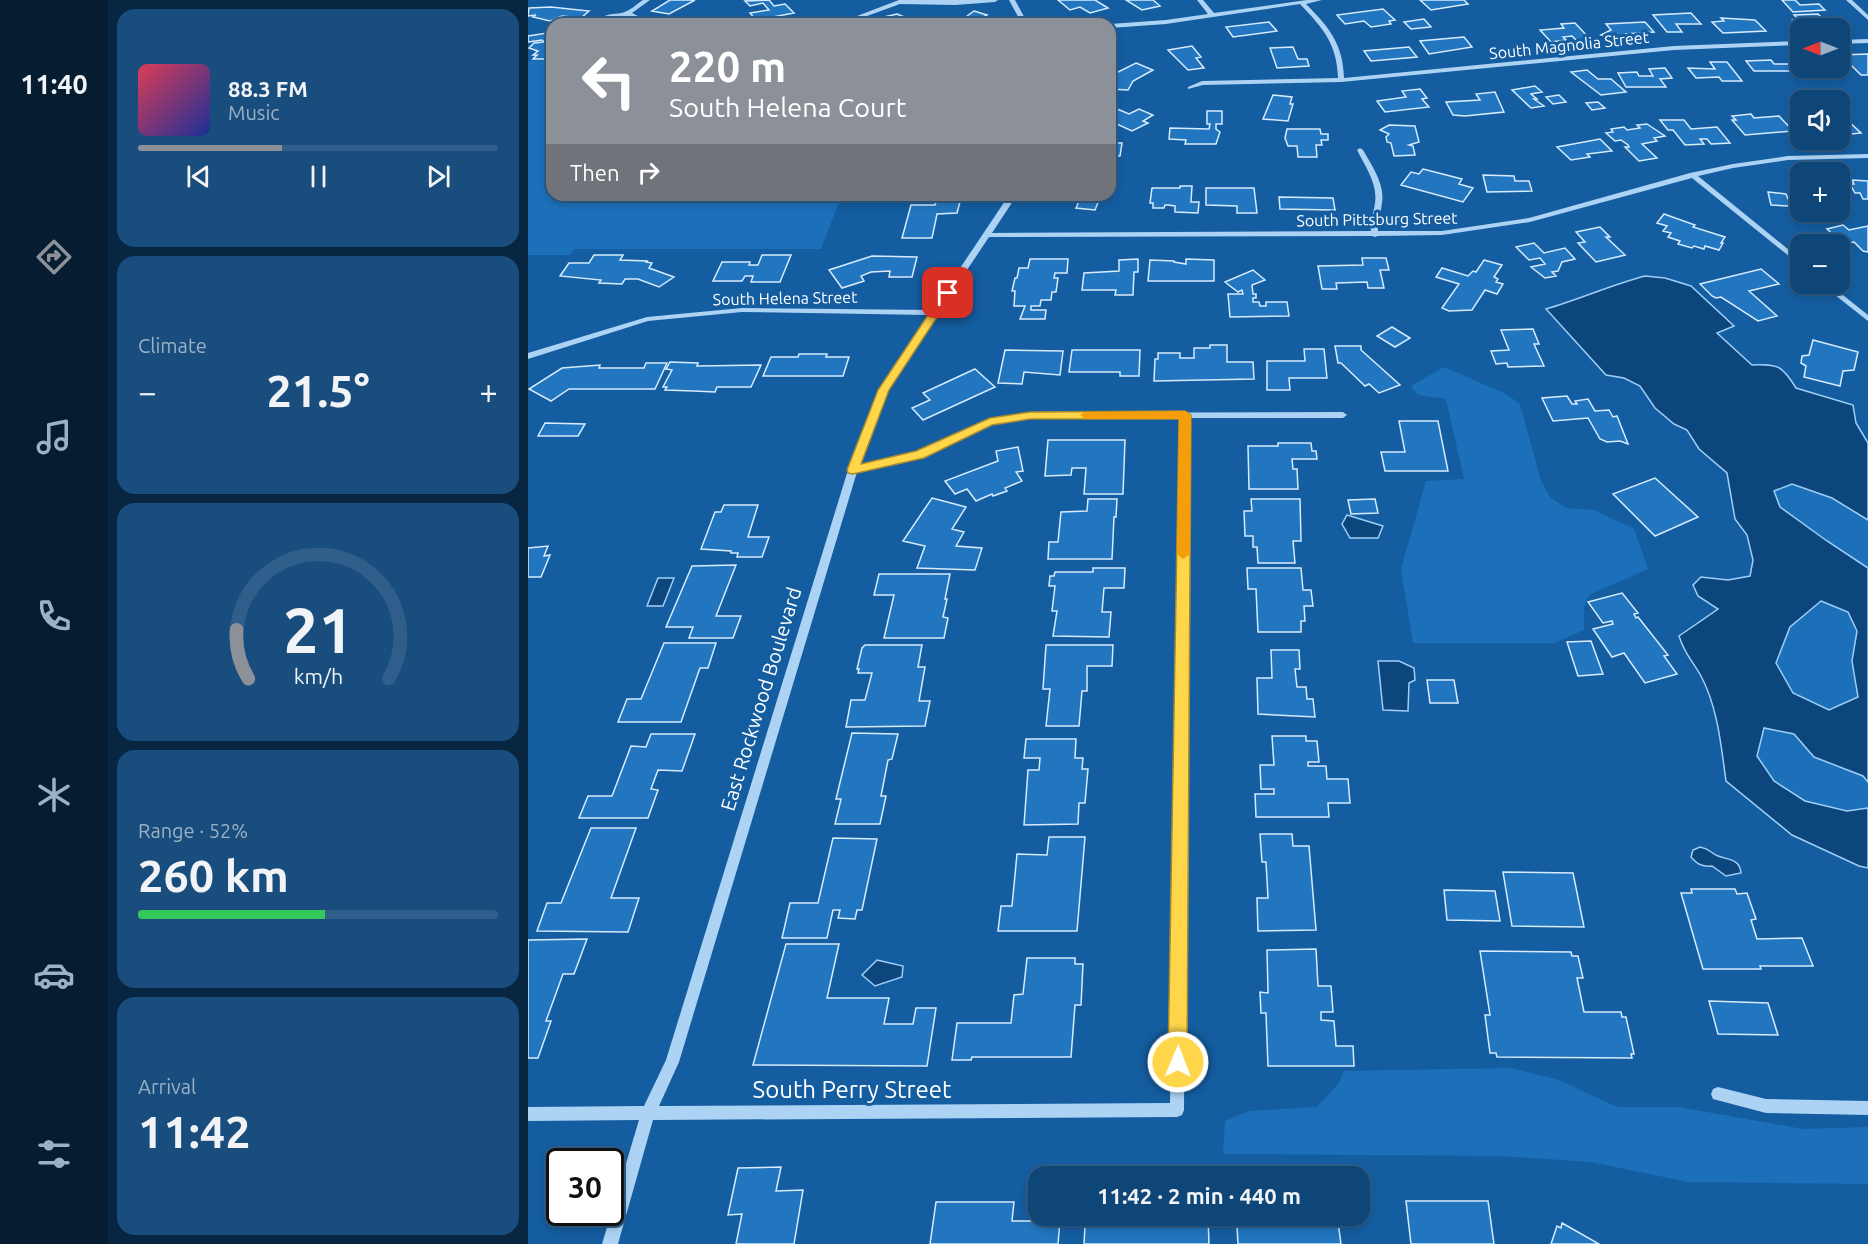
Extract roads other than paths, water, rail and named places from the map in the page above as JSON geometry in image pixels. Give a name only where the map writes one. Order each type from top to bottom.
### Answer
[{"type":"street","points":[[606,18],[611,15],[627,14],[647,0]]},
{"type":"street","points":[[855,18],[899,2],[995,0]]},
{"type":"street","points":[[1012,0],[1022,18]]},
{"type":"street","points":[[1200,0],[1212,15]]},
{"type":"street","points":[[1116,26],[1166,22],[1319,0]]},
{"type":"street","points":[[1849,0],[1868,18]]},
{"type":"street","points":[[1302,3],[1333,36],[1342,60],[1341,80]]},
{"type":"street","points":[[627,14],[634,18]]},
{"type":"street","points":[[1850,42],[1868,41]]},
{"type":"street","name":"South Magnolia Street","points":[[1190,88],[1202,83],[1341,80],[1674,48],[1790,43]]},
{"type":"street","points":[[1360,150],[1380,195],[1379,206],[1373,215],[1374,235]]},
{"type":"street","name":"South Pittsburg Street","points":[[986,235],[1374,235],[1454,232],[1530,220],[1693,175],[1788,158],[1868,156]]},
{"type":"street","points":[[1693,175],[1790,255]]},
{"type":"street","name":"East Rockwood Boulevard","points":[[610,1244],[648,1114],[672,1062],[853,470],[883,390],[1009,201]]},
{"type":"street","points":[[1837,294],[1868,319]]},
{"type":"street","name":"South Helena Street","points":[[530,359],[647,319],[742,310],[935,313]]},
{"type":"street","name":"South Perry Street","points":[[528,1114],[1177,1110],[1185,415]]},
{"type":"street","points":[[853,470],[920,455],[990,422],[1030,416],[1343,415]]},
{"type":"street","points":[[1718,1094],[1766,1106],[1868,1108]]}]
